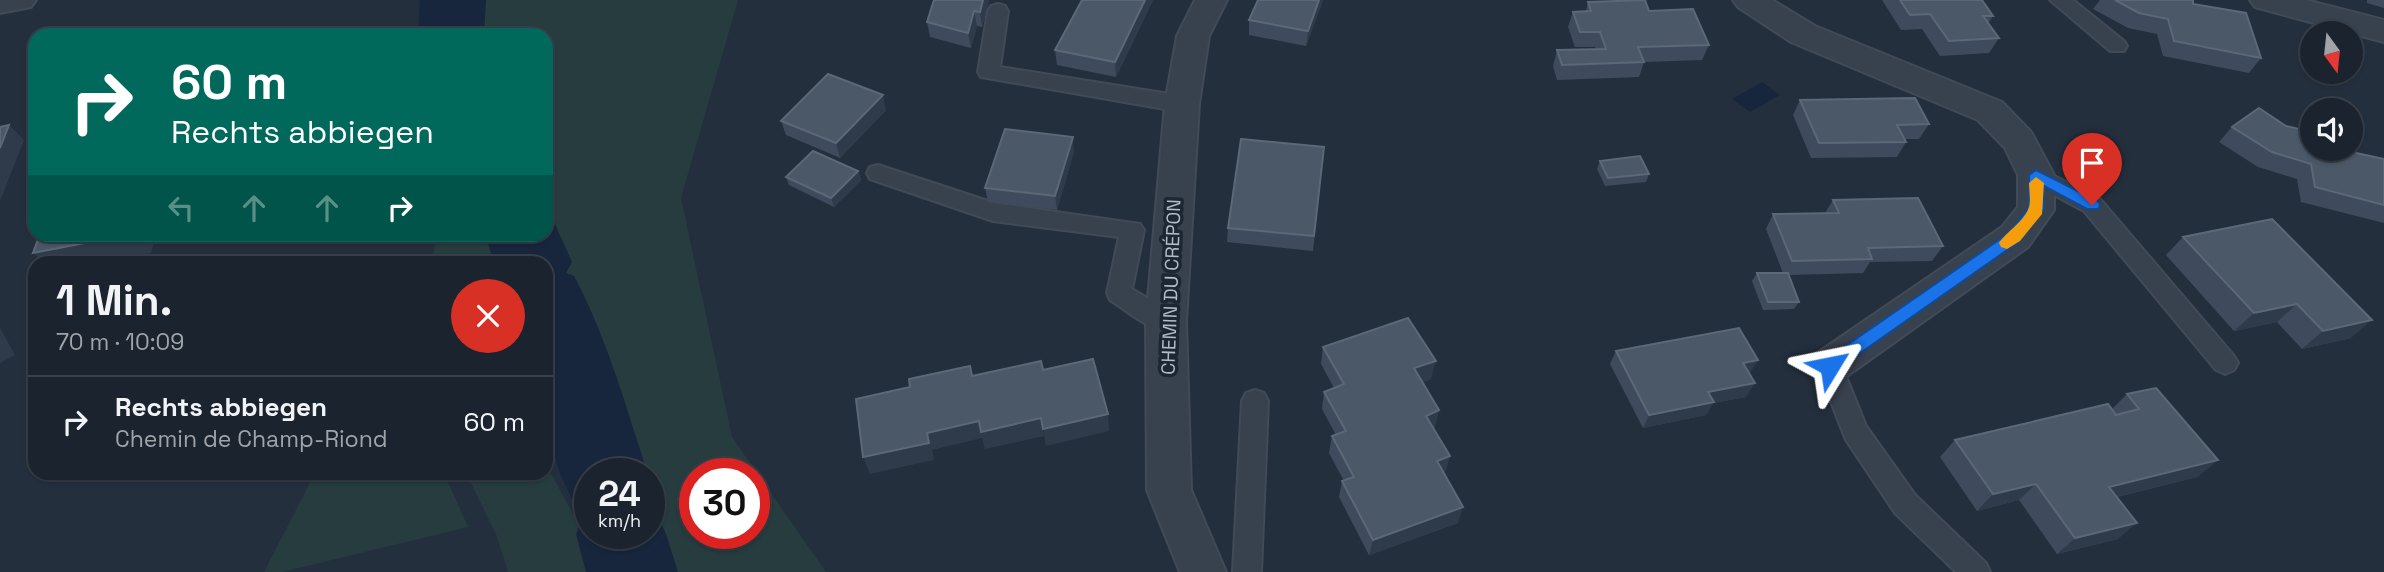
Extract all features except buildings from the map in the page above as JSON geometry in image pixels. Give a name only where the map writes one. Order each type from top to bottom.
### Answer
[{"type":"street","points":[[0,3],[20,0]]},
{"type":"street","name":"CHEMIN DU CRÉPON","points":[[1203,572],[1169,490],[1166,322],[1182,104],[1193,36],[1211,0]]},
{"type":"street","points":[[1749,0],[1803,34],[1990,111],[2019,141],[2036,175],[2036,209],[2015,237],[1830,366]]},
{"type":"street","points":[[2266,0],[2384,31]]},
{"type":"lane","points":[[2060,0],[2117,46]]},
{"type":"lane","points":[[998,11],[989,72],[1182,104]]},
{"type":"lane","points":[[878,173],[993,212],[1132,230],[1119,293],[1166,322]]},
{"type":"lane","points":[[2036,175],[2092,205],[2225,363]]},
{"type":"lane","points":[[1830,366],[1856,432],[1905,504],[1976,572]]},
{"type":"lane","points":[[1247,572],[1255,401]]},
{"type":"green space","points":[[453,0],[738,0],[681,198],[732,437],[747,458],[679,458],[679,549],[770,549],[770,492],[826,572],[508,572],[496,534],[469,480],[553,480],[553,477],[574,516],[574,549],[665,549],[665,458],[576,458],[576,439],[553,273],[553,256],[551,256],[549,242],[553,242],[553,28],[478,28],[473,15]]},
{"type":"green space","points":[[435,242],[490,242],[491,256],[433,256]]},
{"type":"green space","points":[[311,480],[447,480],[468,527],[282,572],[264,572]]},
{"type":"water","points":[[1762,82],[1780,95],[1750,112],[1732,99]]},
{"type":"waterway","points":[[451,28],[453,0]]},
{"type":"waterway","points":[[526,242],[531,256]]},
{"type":"waterway","points":[[553,317],[574,373],[599,458]]},
{"type":"waterway","points":[[625,549],[632,572]]},
{"type":"slow traffic","points":[[2007,243],[2015,237],[2036,209],[2036,183]]},
{"type":"route","points":[[1830,366],[2015,237],[2036,209],[2036,175],[2092,205]]}]
